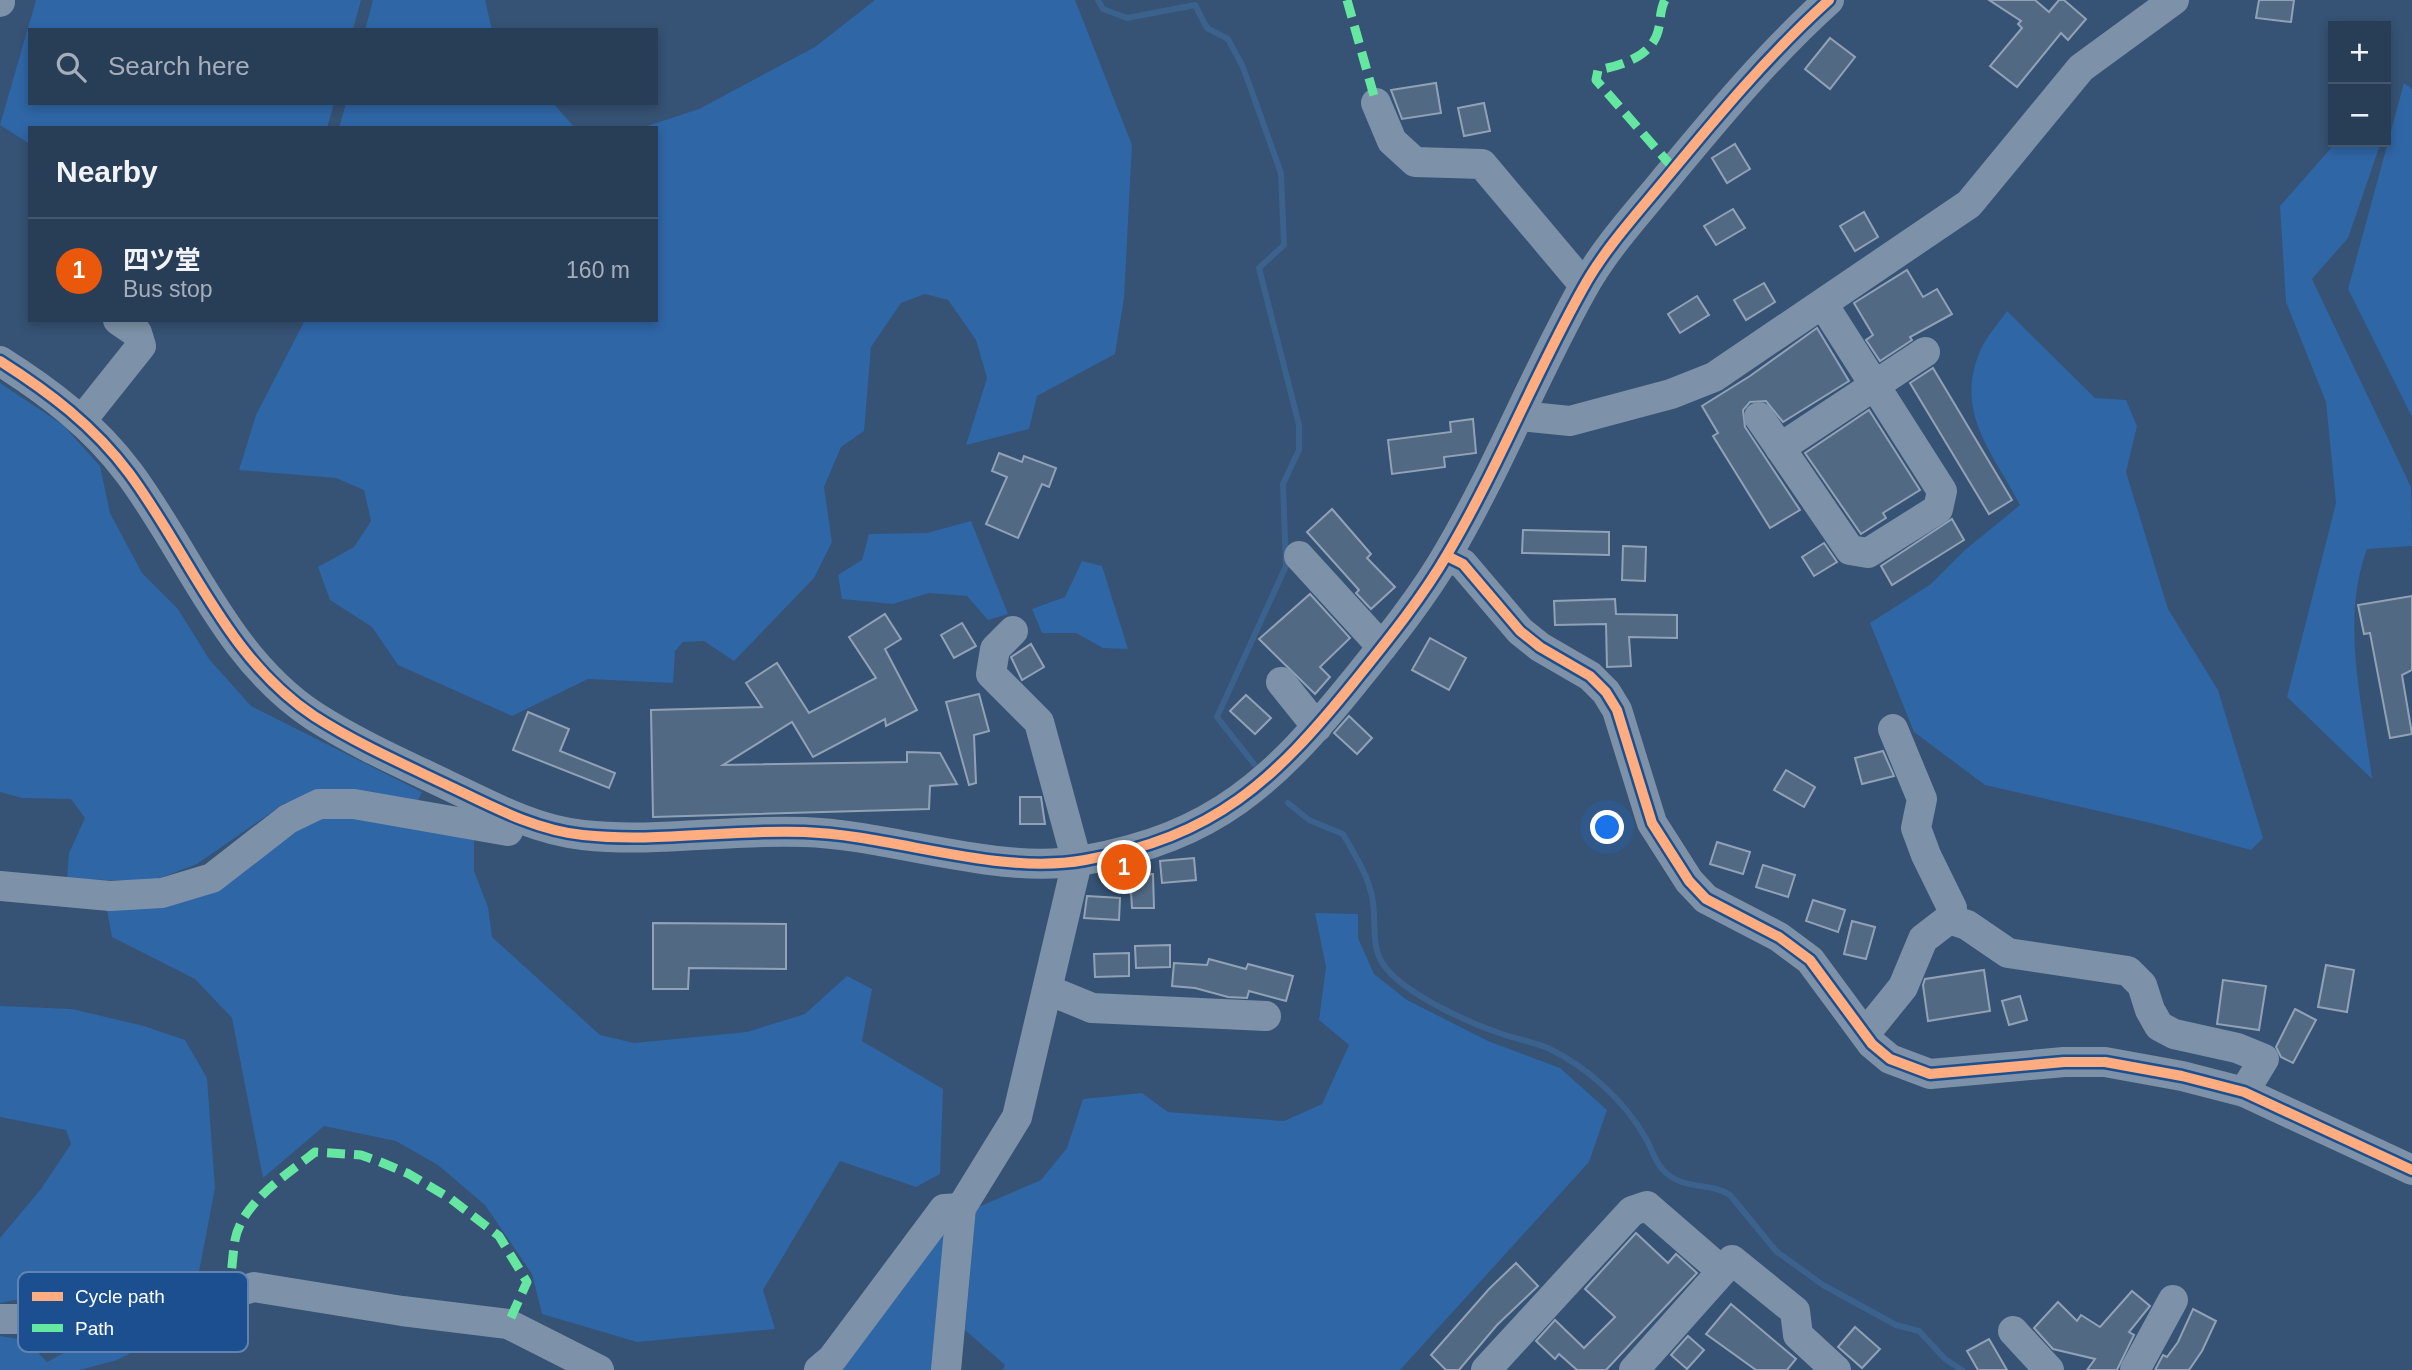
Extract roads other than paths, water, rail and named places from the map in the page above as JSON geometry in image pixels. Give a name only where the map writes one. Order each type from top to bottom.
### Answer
[{"type":"street","points":[[0,361],[41,387],[82,420],[128,472],[222,621],[273,683],[311,713],[366,746],[513,816],[582,835],[805,832],[1004,861],[1077,862],[1145,847],[1195,827],[1241,800],[1287,760],[1317,727],[1382,647],[1447,556],[1584,285],[1638,212],[1752,75],[1829,0]]},
{"type":"street","points":[[1520,416],[1570,421],[1671,394],[1714,377],[1969,204],[2081,68],[2175,0]]},
{"type":"street","points":[[1376,103],[1392,141],[1415,162],[1482,164],[1584,285]]},
{"type":"street","points":[[1759,417],[1850,550],[1868,553],[1938,509],[1942,491],[1823,304]]},
{"type":"street","points":[[82,420],[141,346],[137,333],[121,322]]},
{"type":"street","points":[[1780,448],[1925,352]]},
{"type":"street","points":[[1299,556],[1382,647]]},
{"type":"street","points":[[1447,556],[1464,564],[1520,631],[1540,647],[1590,676],[1606,691],[1616,710],[1652,822],[1689,881],[1706,899],[1779,937],[1810,961],[1865,1034],[1889,1059],[1930,1074],[2064,1062],[2105,1062],[2244,1092],[2412,1170]]},
{"type":"street","points":[[946,1370],[961,1208],[1017,1117],[1077,862],[1039,722],[991,674],[995,649],[1013,631]]},
{"type":"street","points":[[1281,682],[1317,727]]},
{"type":"street","points":[[1865,1034],[1903,986],[1923,939],[1949,919],[1952,908],[1916,828],[1922,799],[1893,730]]},
{"type":"street","points":[[0,886],[110,896],[162,893],[212,878],[288,819],[319,804],[355,804],[508,831],[513,816]]},
{"type":"street","points":[[1949,919],[1967,925],[2008,953],[2128,971],[2142,985],[2150,1010],[2159,1026],[2174,1034],[2236,1048],[2264,1059],[2244,1092]]},
{"type":"street","points":[[1048,990],[1092,1008],[1266,1016]]},
{"type":"street","points":[[1486,1370],[1632,1211],[1647,1206],[1722,1271]]},
{"type":"street","points":[[819,1370],[832,1359],[944,1209],[961,1208]]},
{"type":"street","points":[[1647,1366],[1732,1260],[1795,1311],[1798,1335],[1836,1370]]},
{"type":"street","points":[[248,1289],[254,1287],[402,1311],[508,1324],[599,1370]]},
{"type":"street","points":[[2135,1370],[2173,1300]]},
{"type":"street","points":[[0,1319],[18,1319]]},
{"type":"street","points":[[2013,1331],[2049,1370]]},
{"type":"waterway","points":[[1098,0],[1103,9],[1127,18],[1195,5],[1207,28],[1228,39],[1243,67],[1281,173],[1284,245],[1259,268],[1299,425],[1299,450],[1283,484],[1286,566],[1217,717],[1254,764]]},
{"type":"waterway","points":[[1288,803],[1309,820],[1343,834],[1370,889],[1379,957],[1392,975],[1405,986],[1455,1015],[1502,1034],[1548,1048],[1577,1065],[1603,1085],[1626,1110],[1666,1173],[1682,1182],[1730,1195],[1776,1251],[1823,1285],[1896,1325],[1919,1331],[1945,1359],[1962,1370]]},
{"type":"place","name":"四ツ堂","points":[[1124,867]]}]
